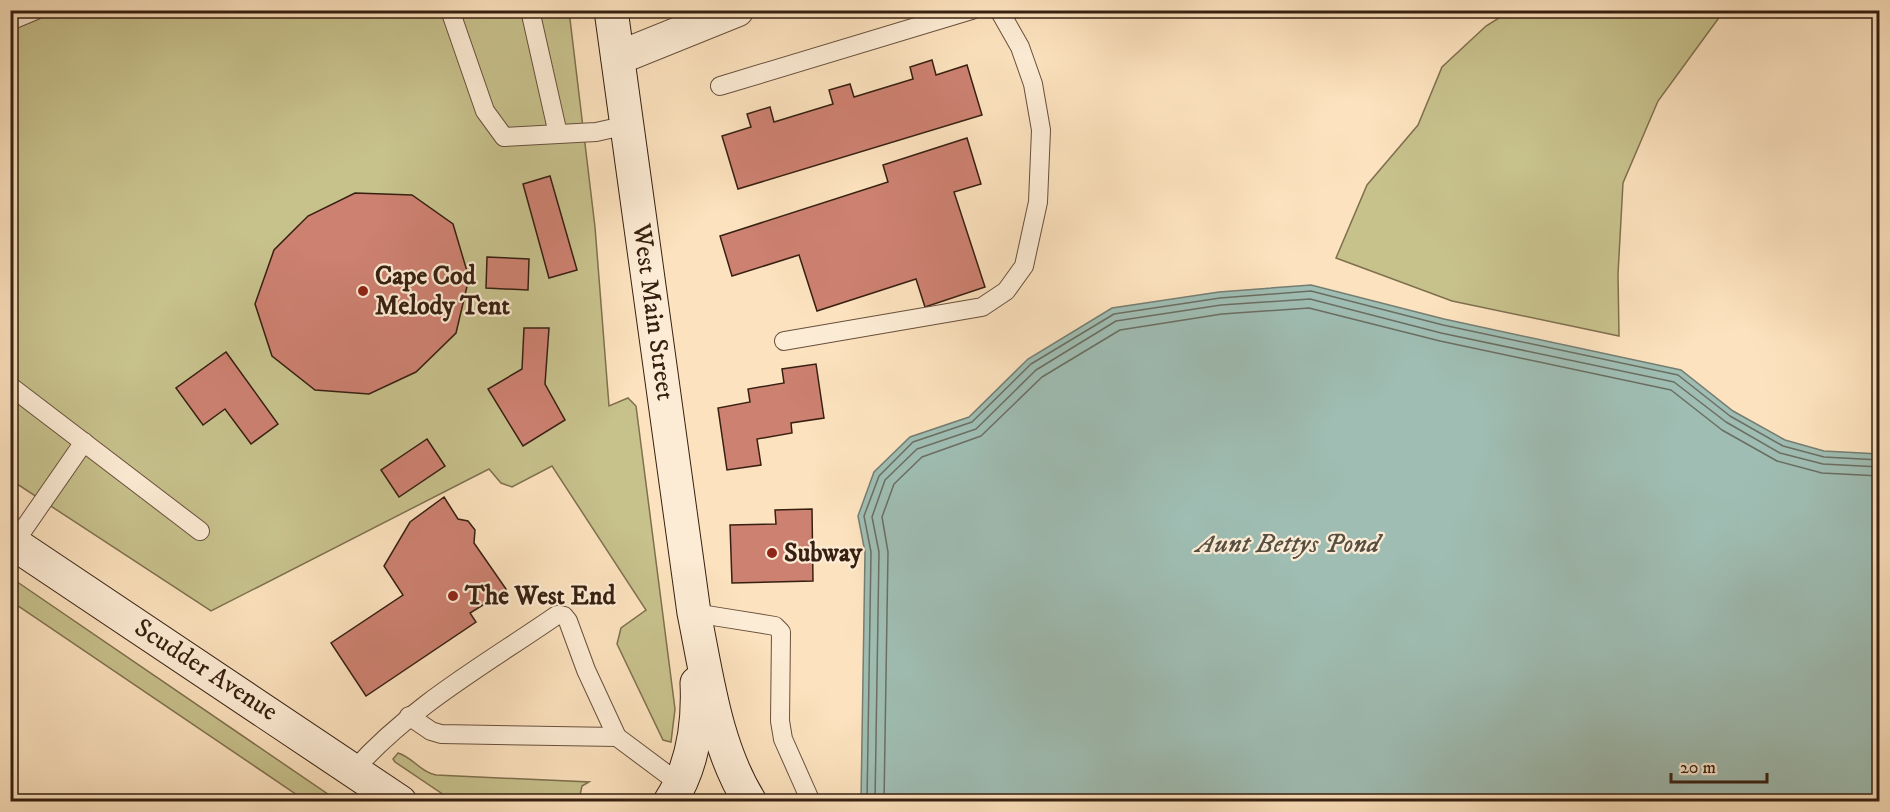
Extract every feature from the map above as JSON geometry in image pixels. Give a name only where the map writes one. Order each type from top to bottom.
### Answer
[{"type":"main road","name":"West Main Street","points":[[611,10],[694,613],[713,709],[734,770],[750,801]]},
{"type":"main road","points":[[618,58],[737,10]]},
{"type":"main road","name":"Scudder Avenue","points":[[12,542],[400,801]]},
{"type":"main road","name":"West Main Street","points":[[675,793],[691,753],[696,727],[694,613]]},
{"type":"lane","points":[[10,21],[36,10]]},
{"type":"lane","points":[[450,10],[485,111],[504,137],[596,132],[628,125]]},
{"type":"lane","points":[[530,10],[558,134]]},
{"type":"lane","points":[[720,86],[972,10]]},
{"type":"lane","points":[[784,341],[982,306],[1005,291],[1024,266],[1038,202],[1041,130],[1033,84],[1020,47],[999,10]]},
{"type":"lane","points":[[10,386],[200,531]]},
{"type":"lane","points":[[12,542],[84,442]]},
{"type":"lane","points":[[694,613],[774,627],[781,632],[780,721],[783,739],[811,801]]},
{"type":"lane","points":[[354,770],[378,743],[409,716],[449,686],[557,615],[564,616],[568,621],[586,670],[617,737],[675,793]]},
{"type":"lane","points":[[409,716],[431,731],[441,734],[617,737]]},
{"type":"shaded area","name":"Cape Cod Melody Tent","points":[[11,11],[569,11],[595,227],[609,406],[628,398],[636,406],[675,709],[671,742],[663,740],[617,644],[621,628],[646,610],[552,466],[512,487],[501,483],[489,469],[211,611],[11,480]]},
{"type":"shaded area","points":[[1510,11],[1718,11],[1718,19],[1658,101],[1623,183],[1618,274],[1619,336],[1452,301],[1336,258],[1367,185],[1418,125],[1442,67],[1486,26]]},
{"type":"shaded area","points":[[10,577],[338,801],[306,801],[11,601]]},
{"type":"shaded area","points":[[398,753],[436,775],[589,782],[582,786],[580,795],[583,799],[604,801],[453,801],[395,762],[393,759]]},
{"type":"water","name":"Aunt Bettys Pond","points":[[1311,285],[1444,319],[1681,370],[1733,411],[1785,440],[1824,451],[1879,454],[1879,801],[861,801],[865,552],[858,516],[874,472],[910,437],[969,417],[1028,359],[1112,308],[1219,292]]},
{"type":"building","points":[[932,60],[936,75],[967,65],[982,115],[738,189],[722,136],[751,127],[747,114],[770,107],[774,122],[833,104],[829,90],[850,84],[854,97],[913,79],[910,67]]},
{"type":"building","points":[[967,138],[981,184],[954,192],[985,287],[925,307],[916,279],[817,311],[799,255],[732,276],[720,236],[888,182],[883,165]]},
{"type":"building","points":[[550,176],[577,270],[549,278],[523,184]]},
{"type":"building","name":"Cape Cod Melody Tent","points":[[355,193],[412,195],[453,224],[469,278],[456,333],[416,372],[369,394],[315,390],[272,356],[255,304],[274,250],[308,216]]},
{"type":"building","points":[[487,257],[529,259],[528,290],[486,288]]},
{"type":"building","points":[[524,328],[549,328],[545,384],[565,420],[523,446],[488,389],[522,369]]},
{"type":"building","points":[[226,352],[278,424],[251,444],[225,409],[203,425],[176,388]]},
{"type":"building","points":[[816,364],[824,418],[791,423],[792,433],[757,439],[761,465],[727,470],[718,408],[750,402],[748,389],[784,383],[782,369]]},
{"type":"building","points":[[427,439],[445,466],[399,497],[381,470]]},
{"type":"building","name":"The West End","points":[[444,497],[458,519],[468,521],[475,530],[474,543],[506,589],[505,597],[496,603],[491,600],[470,613],[476,622],[366,696],[331,643],[403,595],[384,566],[410,522]]},
{"type":"building","name":"Subway","points":[[812,509],[813,581],[732,583],[730,525],[776,524],[775,510]]},
{"type":"place","name":"Cape Cod Melody Tent","points":[[363,291]]},
{"type":"place","name":"Subway","points":[[772,553]]},
{"type":"place","name":"The West End","points":[[453,596]]}]
